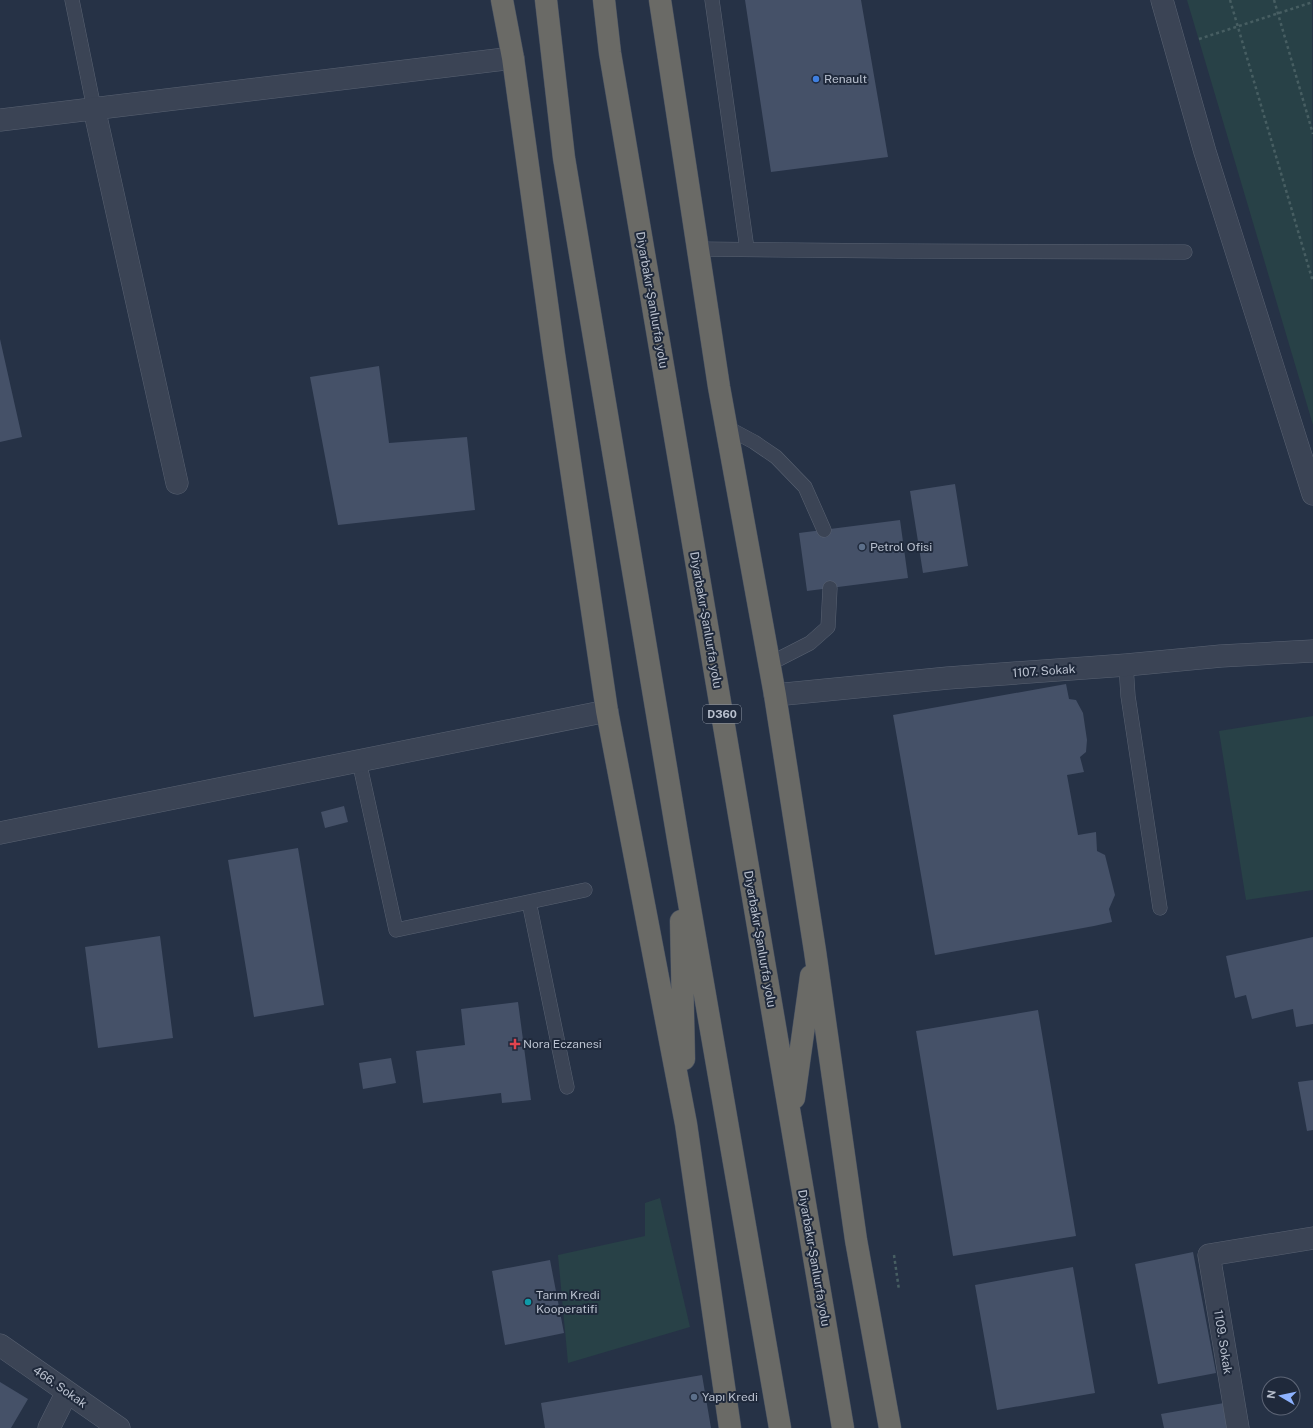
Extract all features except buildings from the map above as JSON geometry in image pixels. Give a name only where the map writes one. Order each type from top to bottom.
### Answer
[{"type":"highway","points":[[502,0],[512,58],[555,362],[608,711],[686,1124],[730,1428]]},
{"type":"highway","points":[[546,0],[564,158],[679,845],[780,1428]]},
{"type":"highway","name":"Diyarbakır-Şanlıurfa yolu","points":[[604,0],[611,61],[843,1428]]},
{"type":"highway","points":[[660,0],[726,427],[775,695],[856,1240],[890,1428]]},
{"type":"highway","points":[[679,845],[686,1124]]},
{"type":"highway","points":[[791,1120],[814,951]]},
{"type":"street","points":[[1162,0],[1206,152],[1313,494]]},
{"type":"street","points":[[0,120],[512,58]]},
{"type":"street","points":[[94,108],[177,482]]},
{"type":"street","name":"1107. Sokak","points":[[775,695],[948,678],[1126,665],[1221,656],[1313,651]]},
{"type":"street","points":[[0,833],[608,711]]},
{"type":"street","name":"1109. Sokak","points":[[1238,1428],[1209,1255],[1313,1238]]},
{"type":"street","name":"466. Sokak","points":[[0,1345],[119,1428]]},
{"type":"street","points":[[49,1428],[67,1392]]},
{"type":"lane","points":[[72,0],[94,108]]},
{"type":"lane","points":[[712,0],[747,249]]},
{"type":"lane","points":[[698,249],[906,252],[1184,252]]},
{"type":"lane","points":[[726,427],[754,442],[776,457],[805,487],[824,530]]},
{"type":"lane","points":[[769,664],[810,643],[828,627],[830,588]]},
{"type":"lane","points":[[1126,665],[1128,696],[1160,908]]},
{"type":"lane","points":[[359,761],[396,930],[585,890]]},
{"type":"lane","points":[[529,902],[567,1087]]},
{"type":"path","points":[[1230,0],[1313,282]]},
{"type":"path","points":[[1274,0],[1313,134]]},
{"type":"path","points":[[1175,46],[1313,2]]},
{"type":"path","points":[[894,1255],[899,1290]]},
{"type":"green space","points":[[1187,0],[1312,0],[1313,425]]},
{"type":"green space","points":[[1313,716],[1313,890],[1246,900],[1219,731]]},
{"type":"green space","points":[[660,1198],[690,1327],[568,1363],[558,1255],[645,1236],[645,1203]]},
{"type":"place","name":"Renault","points":[[816,79]]},
{"type":"place","name":"Petrol Ofisi","points":[[862,547]]},
{"type":"place","name":"Nora Eczanesi","points":[[515,1044]]},
{"type":"place","name":"Tarım Kredi Kooperatifi","points":[[528,1302]]},
{"type":"place","name":"Yapı Kredi","points":[[694,1397]]}]
